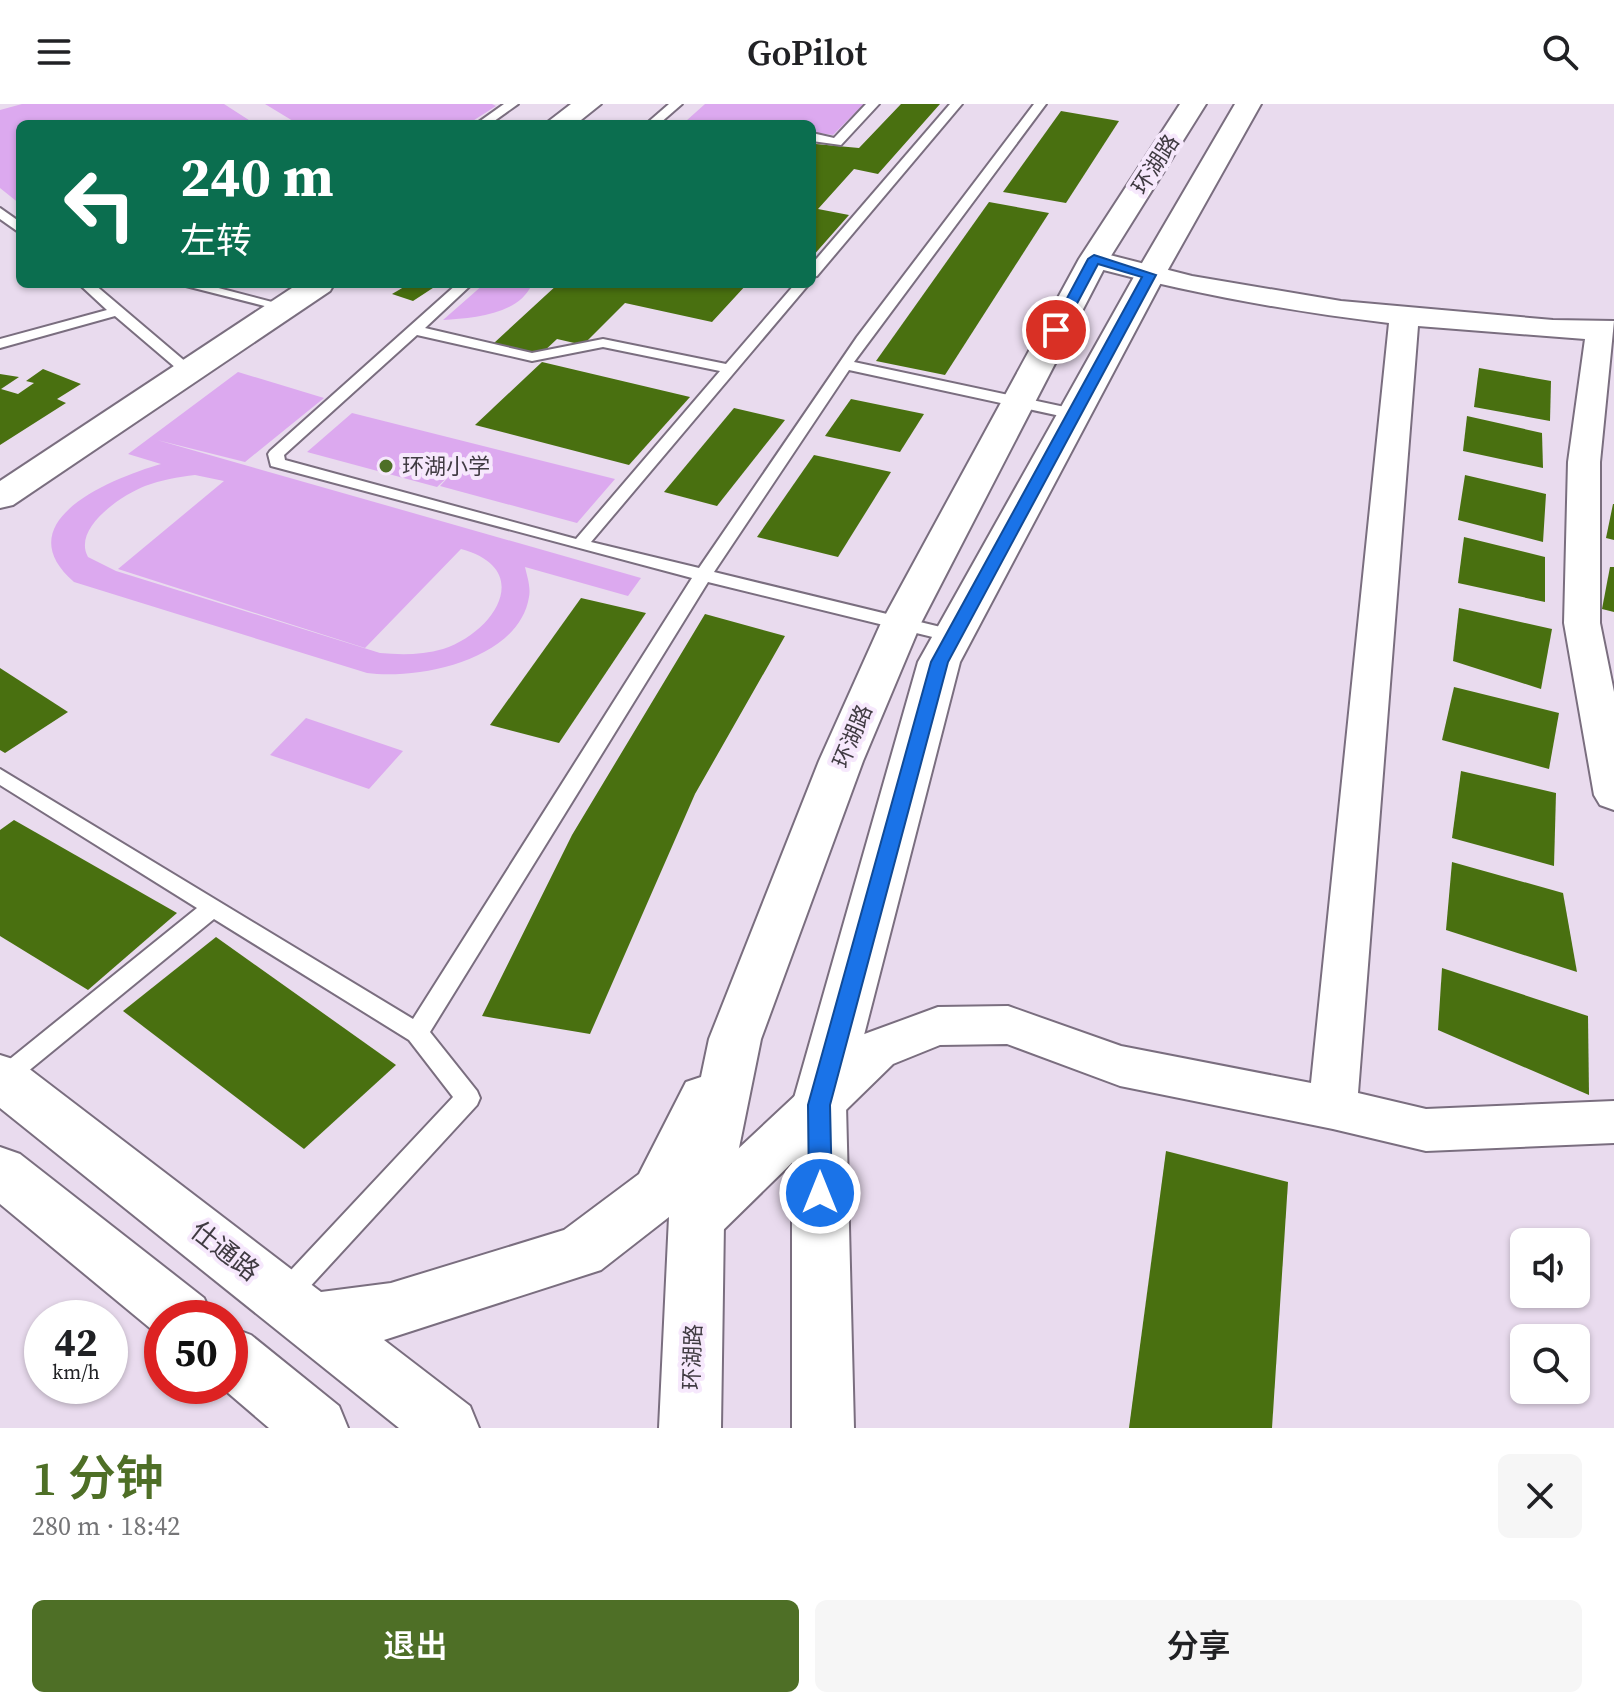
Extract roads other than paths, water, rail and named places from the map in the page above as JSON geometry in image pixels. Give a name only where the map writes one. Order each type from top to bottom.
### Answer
[{"type":"main road","name":"环湖路","points":[[690,1428],[696,1222],[735,1039],[841,761],[901,623],[1094,259],[1193,104]]},
{"type":"main road","points":[[823,1428],[819,1105],[939,662],[1150,275],[1248,104]]},
{"type":"main road","points":[[562,120],[577,105]]},
{"type":"main road","points":[[0,497],[313,288]]},
{"type":"main road","points":[[299,1309],[391,1311],[581,1251],[659,1192],[735,1039]]},
{"type":"main road","name":"仕通路","points":[[1,1078],[448,1428]]},
{"type":"main road","points":[[0,1171],[161,1300]]},
{"type":"main road","points":[[248,1371],[317,1428]]},
{"type":"street","points":[[1094,259],[1235,294],[1404,318],[1607,330],[1584,462],[1582,623],[1614,795]]},
{"type":"street","points":[[1333,1108],[1404,318]]},
{"type":"street","points":[[696,1222],[876,1050],[938,1026],[1008,1025],[1120,1066],[1333,1108],[1426,1130],[1614,1122]]},
{"type":"lane","points":[[488,120],[512,104]]},
{"type":"lane","points":[[657,120],[676,104]]},
{"type":"lane","points":[[816,138],[837,142],[873,104]]},
{"type":"lane","points":[[816,268],[956,104]]},
{"type":"lane","points":[[417,1033],[703,575],[845,365],[1040,104]]},
{"type":"lane","points":[[0,212],[16,226]]},
{"type":"lane","points":[[91,288],[188,371]]},
{"type":"lane","points":[[202,288],[284,307]]},
{"type":"lane","points":[[461,288],[276,454],[277,463],[580,545],[953,636]]},
{"type":"lane","points":[[580,545],[799,288]]},
{"type":"lane","points":[[0,344],[118,311]]},
{"type":"lane","points":[[414,330],[532,357],[603,343],[730,369]]},
{"type":"lane","points":[[845,365],[1074,414]]},
{"type":"lane","points":[[0,776],[417,1033],[468,1098],[299,1309]]},
{"type":"lane","points":[[1,1078],[213,907]]},
{"type":"place","name":"环湖小学","points":[[386,466]]}]
